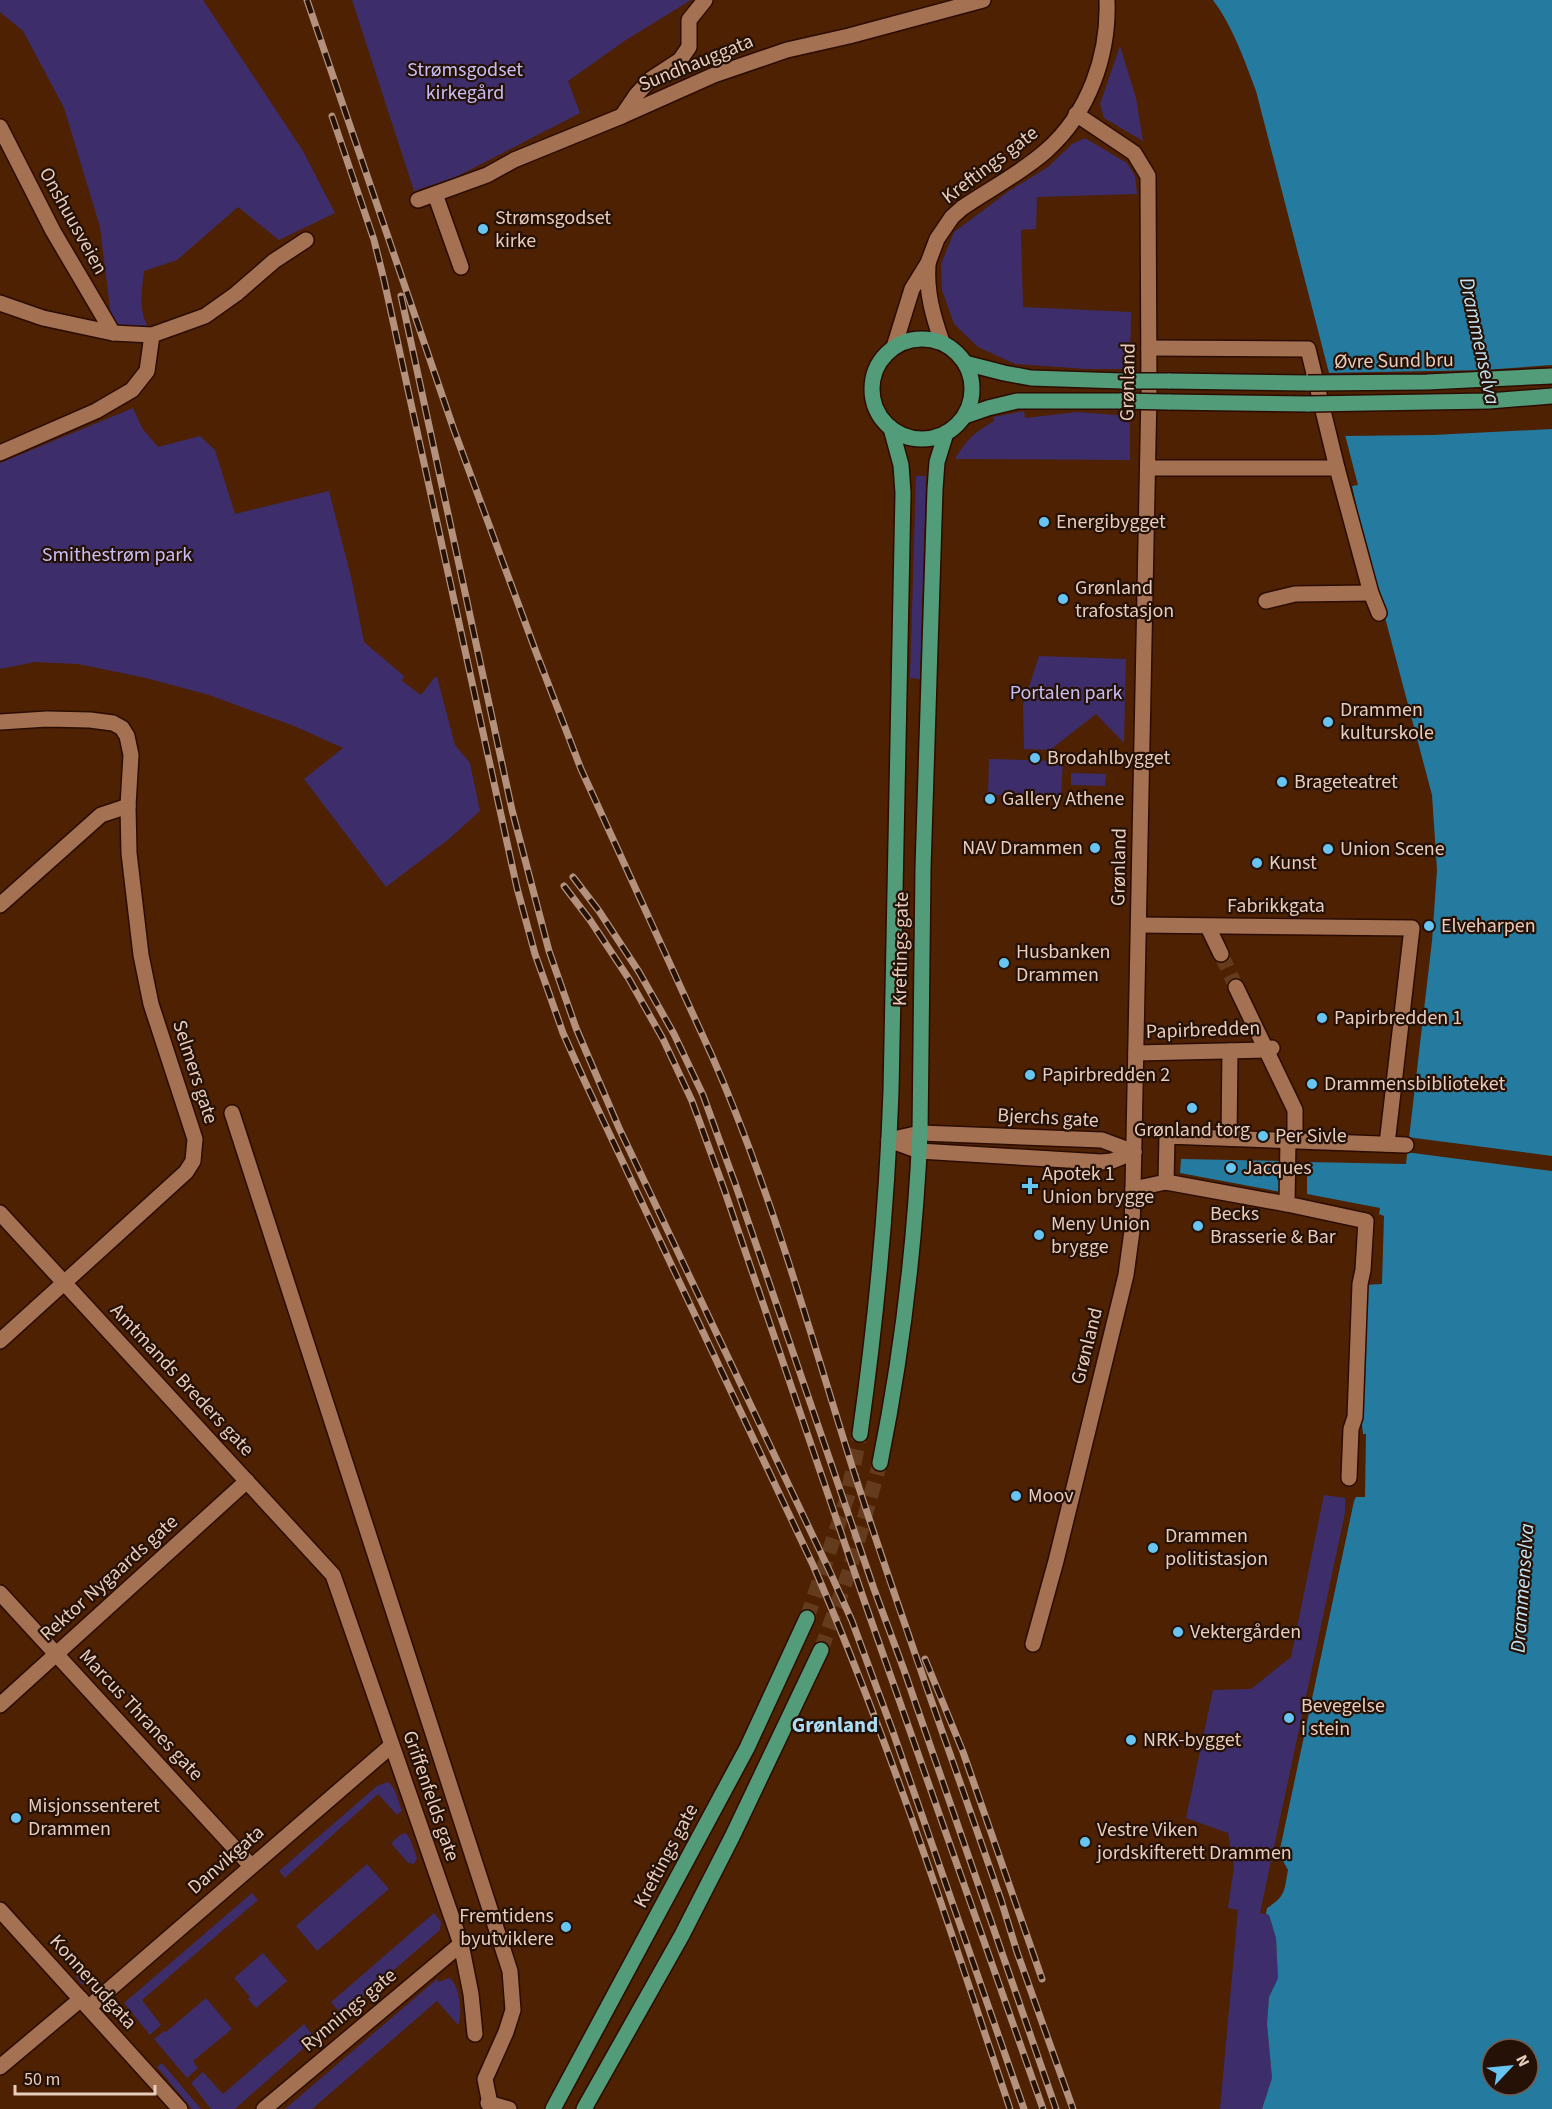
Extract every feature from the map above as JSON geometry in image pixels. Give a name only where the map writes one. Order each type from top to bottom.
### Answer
[{"type":"main road","points":[[965,416],[971,397],[971,382],[965,363],[942,342],[913,339],[894,347],[882,358],[874,373],[872,389],[875,406],[892,432],[918,440],[946,434],[965,416],[1017,402],[1309,404],[1489,400],[1552,396]]},
{"type":"main road","name":"Øvre Sund bru","points":[[965,363],[1004,374],[1031,378],[1122,381],[1427,382],[1552,376]]},
{"type":"main road","name":"Kreftings gate","points":[[860,1434],[878,1285],[889,1140],[903,493],[901,465],[892,432]]},
{"type":"main road","name":"Kreftings gate","points":[[880,1463],[895,1388],[908,1283],[919,1151],[923,868],[934,512],[937,462],[946,434]]},
{"type":"main road","name":"Kreftings gate","points":[[553,2109],[747,1748],[807,1618]]},
{"type":"main road","points":[[584,2109],[682,1935],[732,1837],[821,1650]]},
{"type":"street","points":[[622,116],[651,79],[680,60],[689,47],[689,20],[705,0]]},
{"type":"street","name":"Sundhauggata","points":[[418,200],[487,176],[514,160],[714,75],[788,50],[983,0]]},
{"type":"street","name":"Kreftings gate","points":[[894,347],[912,289],[928,263],[937,239],[952,217],[1048,149],[1076,114],[1089,93],[1102,56],[1106,32],[1107,0]]},
{"type":"street","name":"Grønland","points":[[1034,1644],[1126,1275],[1132,1231],[1148,468],[1148,176],[1134,153],[1076,114]]},
{"type":"street","name":"Onshuusveien","points":[[0,127],[61,245],[113,333]]},
{"type":"street","points":[[435,194],[461,267]]},
{"type":"street","points":[[0,303],[43,318],[113,333],[152,335],[206,316],[274,261],[306,240]]},
{"type":"street","name":"Kreftings gate","points":[[928,263],[927,281],[930,301],[942,342]]},
{"type":"street","points":[[0,453],[96,411],[132,390],[147,371],[152,335]]},
{"type":"street","points":[[1149,348],[1308,349],[1337,468],[1371,593],[1379,613]]},
{"type":"street","points":[[1148,468],[1337,468]]},
{"type":"street","points":[[1266,601],[1295,594],[1371,593]]},
{"type":"street","name":"Selmers gate","points":[[0,722],[47,719],[112,723],[122,728],[130,743],[128,806],[132,887],[143,965],[151,1004],[195,1139],[193,1161],[186,1172],[0,1341]]},
{"type":"street","points":[[0,905],[101,815],[128,806]]},
{"type":"street","name":"Fabrikkgata","points":[[1139,925],[1413,928],[1385,1106],[1387,1144]]},
{"type":"street","points":[[1208,927],[1221,954]]},
{"type":"street","points":[[1236,987],[1269,1049],[1295,1110],[1287,1204]]},
{"type":"street","name":"Papirbredden","points":[[1136,1053],[1269,1049]]},
{"type":"street","points":[[1229,1138],[1230,1051]]},
{"type":"street","points":[[232,1113],[510,1971],[513,2010],[485,2079],[490,2106],[509,2109]]},
{"type":"street","name":"Bjerchs gate","points":[[889,1140],[920,1133],[1102,1140],[1134,1152]]},
{"type":"street","points":[[1166,1182],[1167,1136],[1406,1145]]},
{"type":"street","name":"Bjerchs gate","points":[[889,1140],[919,1151],[1101,1162],[1112,1161],[1134,1152]]},
{"type":"street","points":[[1133,1189],[1166,1182],[1366,1221],[1360,1284],[1355,1417],[1351,1429],[1349,1478]]},
{"type":"street","name":"Amtmands Breders gate","points":[[0,1213],[333,1575]]},
{"type":"street","name":"Rektor Nygaards gate","points":[[0,1705],[247,1481]]},
{"type":"street","name":"Griffenfelds gate","points":[[333,1575],[461,1944],[471,1994],[475,2034]]},
{"type":"street","name":"Marcus Thranes gate","points":[[0,1593],[251,1866]]},
{"type":"street","name":"Danvikgata","points":[[0,2067],[85,2003],[251,1866],[391,1746]]},
{"type":"street","name":"Konnerudgata","points":[[0,1910],[180,2109]]},
{"type":"street","name":"Rynnings gate","points":[[264,2109],[461,1944]]},
{"type":"street","name":"Konnerudgata","points":[[154,2082],[167,2109]]},
{"type":"green space","points":[[0,0],[203,0],[303,151],[335,213],[279,240],[238,207],[177,260],[144,271],[142,304],[144,319],[152,335],[113,333],[100,227],[64,108],[23,31],[0,12]]},
{"type":"green space","name":"Strømsgodset kirkegård","points":[[352,0],[691,0],[626,40],[568,81],[580,113],[456,177],[414,191]]},
{"type":"green space","points":[[1120,46],[1136,98],[1143,141],[1104,118],[1100,104]]},
{"type":"green space","points":[[1085,138],[1127,163],[1135,176],[1137,194],[1037,197],[1036,229],[1021,230],[1023,307],[1131,312],[1130,369],[1086,369],[1015,364],[978,347],[954,324],[942,290],[941,264],[954,232],[1009,191],[1048,167],[1072,144]]},
{"type":"green space","name":"Smithestrøm park","points":[[133,408],[142,428],[158,447],[200,436],[215,450],[235,514],[329,491],[352,581],[364,642],[404,676],[402,681],[421,695],[437,677],[455,745],[470,763],[480,811],[449,839],[386,887],[304,779],[343,748],[294,726],[209,695],[146,678],[78,664],[35,662],[0,669],[0,463]]},
{"type":"green space","points":[[1024,411],[1025,418],[1077,412],[1130,416],[1130,460],[955,459],[972,437],[994,421],[993,417]]},
{"type":"green space","points":[[916,476],[926,476],[920,679],[910,678]]},
{"type":"green space","name":"Portalen park","points":[[1039,656],[1126,659],[1124,743],[1096,714],[1050,750],[1024,749],[1023,705]]},
{"type":"green space","points":[[989,759],[1063,761],[1061,797],[988,795]]},
{"type":"green space","points":[[1071,773],[1106,774],[1105,786],[1071,785]]},
{"type":"green space","points":[[1324,1495],[1345,1498],[1345,1513],[1260,1913],[1269,1915],[1276,1938],[1278,1978],[1269,1997],[1267,2024],[1272,2078],[1262,2109],[1220,2109],[1238,1910],[1228,1908],[1234,1867],[1228,1833],[1186,1818],[1213,1690],[1251,1689],[1291,1657]]},
{"type":"green space","points":[[388,1782],[395,1791],[402,1811],[397,1815],[378,1794],[285,1878],[279,1871],[377,1786]]},
{"type":"green space","points":[[406,1833],[417,1858],[414,1864],[408,1863],[391,1843]]},
{"type":"green space","points":[[367,1864],[389,1889],[317,1951],[296,1926]]},
{"type":"green space","points":[[252,1893],[258,1900],[142,2000],[161,2025],[150,2035],[124,2003]]},
{"type":"green space","points":[[434,1913],[441,1922],[440,1930],[342,2015],[331,2002]]},
{"type":"green space","points":[[69,1953],[92,1977],[82,1985],[65,1957]]},
{"type":"green space","points":[[263,1953],[287,1981],[256,2008],[234,1978]]},
{"type":"green space","points":[[449,1978],[456,1986],[460,2000],[458,2025],[437,2001],[312,2109],[285,2109],[437,1979],[439,1982]]},
{"type":"green space","points":[[206,1998],[232,2029],[193,2061],[198,2068],[187,2078],[154,2039],[164,2031],[166,2032]]},
{"type":"green space","points":[[304,2024],[315,2038],[235,2109],[211,2109],[191,2083],[203,2072],[223,2094]]},
{"type":"green space","points":[[162,2063],[201,2109],[192,2109],[157,2067]]},
{"type":"water","name":"Drammenselva","points":[[1213,0],[1552,0],[1552,2109],[1262,2109],[1272,2078],[1267,2024],[1269,1997],[1278,1978],[1276,1938],[1269,1915],[1266,1914],[1267,1908],[1278,1900],[1285,1888],[1288,1870],[1279,1854],[1354,1501],[1356,1497],[1365,1497],[1366,1434],[1363,1434],[1362,1424],[1360,1424],[1364,1285],[1382,1284],[1384,1216],[1379,1214],[1380,1208],[1307,1194],[1307,1162],[1406,1164],[1432,941],[1437,870],[1432,795],[1361,527],[1352,486],[1358,485],[1256,91],[1238,44]]},
{"type":"water","points":[[1181,1159],[1281,1161],[1281,1192],[1180,1173]]},
{"type":"pier","points":[[1552,365],[1552,429],[1433,435],[1342,436],[1325,373],[1484,370]]},
{"type":"pier","points":[[1407,1137],[1552,1156],[1552,1171],[1405,1152]]},
{"type":"tunnel","points":[[1221,954],[1236,987]]},
{"type":"tunnel","points":[[807,1618],[847,1498],[860,1434]]},
{"type":"tunnel","points":[[821,1650],[849,1572],[880,1463]]},
{"type":"railway","points":[[307,0],[454,430],[581,769],[712,1056],[752,1156],[787,1258],[887,1573],[1073,2109]]},
{"type":"railway","points":[[332,116],[374,240],[384,280],[517,888],[535,954],[563,1033],[585,1082],[813,1565],[841,1632],[918,1835],[1010,2109]]},
{"type":"railway","points":[[401,296],[512,810],[549,951],[576,1028],[619,1128],[852,1621],[1024,2109]]},
{"type":"railway","points":[[573,877],[599,911],[639,972],[674,1034],[703,1095],[1056,2109]]},
{"type":"railway","points":[[564,886],[590,920],[629,979],[663,1039],[692,1101],[1043,2109]]},
{"type":"railway","points":[[925,1659],[963,1752],[1042,1979]]},
{"type":"place","name":"Strømsgodset kirke","points":[[483,229]]},
{"type":"place","name":"Energibygget","points":[[1044,522]]},
{"type":"place","name":"Grønland trafostasjon","points":[[1063,599]]},
{"type":"place","name":"Drammen kulturskole","points":[[1328,722]]},
{"type":"place","name":"Brodahlbygget","points":[[1035,758]]},
{"type":"place","name":"Brageteatret","points":[[1282,782]]},
{"type":"place","name":"Gallery Athene","points":[[990,799]]},
{"type":"place","name":"NAV Drammen","points":[[1095,848]]},
{"type":"place","name":"Union Scene","points":[[1328,849]]},
{"type":"place","name":"Kunst","points":[[1257,863]]},
{"type":"place","name":"Elveharpen","points":[[1429,926]]},
{"type":"place","name":"Husbanken Drammen","points":[[1004,963]]},
{"type":"place","name":"Papirbredden 1","points":[[1322,1018]]},
{"type":"place","name":"Papirbredden 2","points":[[1030,1075]]},
{"type":"place","name":"Drammensbiblioteket","points":[[1312,1084]]},
{"type":"place","name":"Grønland torg","points":[[1192,1108]]},
{"type":"place","name":"Per Sivle","points":[[1263,1136]]},
{"type":"place","name":"Jacques","points":[[1231,1168]]},
{"type":"place","name":"Apotek 1 Union brygge","points":[[1030,1186]]},
{"type":"place","name":"Becks Brasserie & Bar","points":[[1198,1226]]},
{"type":"place","name":"Meny Union brygge","points":[[1039,1235]]},
{"type":"place","name":"Moov","points":[[1016,1496]]},
{"type":"place","name":"Drammen politistasjon","points":[[1153,1548]]},
{"type":"place","name":"Vektergården","points":[[1178,1632]]},
{"type":"place","name":"Bevegelse i stein","points":[[1289,1718]]},
{"type":"place","name":"NRK-bygget","points":[[1131,1740]]},
{"type":"place","name":"Misjonssenteret Drammen","points":[[16,1818]]},
{"type":"place","name":"Vestre Viken jordskifterett Drammen","points":[[1085,1842]]},
{"type":"place","name":"Fremtidens byutviklere","points":[[566,1927]]},
{"type":"district","name":"Grønland","points":[[835,1725]]}]
